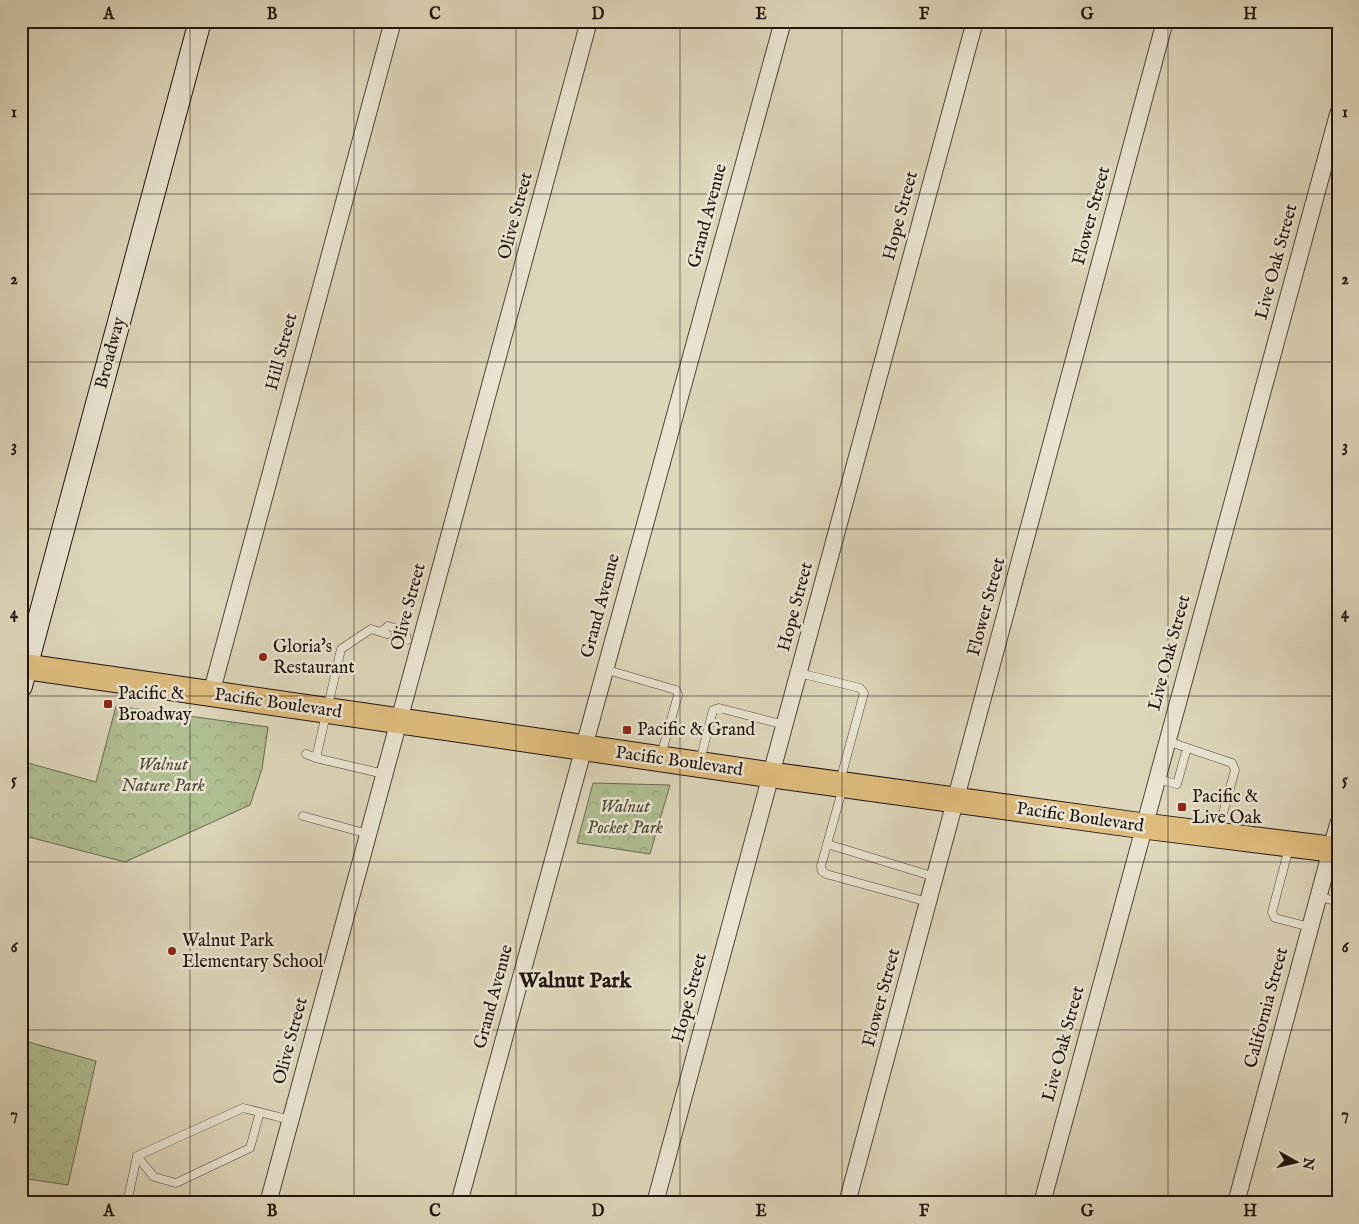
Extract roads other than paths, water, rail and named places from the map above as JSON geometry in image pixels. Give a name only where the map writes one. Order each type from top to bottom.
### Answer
[{"type":"main road","name":"Pacific Boulevard","points":[[23,673],[211,694],[956,801],[1334,850]]},
{"type":"street","name":"Broadway","points":[[23,673],[200,21]]},
{"type":"street","name":"Hill Street","points":[[211,694],[392,21]]},
{"type":"street","name":"Olive Street","points":[[268,1203],[398,722],[409,640],[589,21]]},
{"type":"street","name":"Grand Avenue","points":[[459,1203],[582,748],[783,21]]},
{"type":"street","name":"Hope Street","points":[[655,1203],[975,21]]},
{"type":"street","name":"Flower Street","points":[[847,1203],[1165,21]]},
{"type":"street","name":"Live Oak Street","points":[[1042,1203],[1338,114]]},
{"type":"street","name":"California Street","points":[[1236,1203],[1318,896],[1334,850],[1338,824]]},
{"type":"lane","points":[[316,758],[341,649],[371,629],[384,633],[388,626],[404,631],[409,640]]},
{"type":"lane","points":[[604,669],[676,690],[678,695],[659,759]]},
{"type":"lane","points":[[799,673],[860,688],[864,693],[821,866],[822,871],[826,874],[928,902]]},
{"type":"lane","points":[[699,765],[713,710],[719,708],[785,725]]},
{"type":"lane","points":[[1167,741],[1225,759],[1232,763],[1235,770],[1217,835]]},
{"type":"lane","points":[[1156,779],[1176,784],[1187,748]]},
{"type":"lane","points":[[306,754],[384,774]]},
{"type":"lane","points":[[303,816],[368,834]]},
{"type":"lane","points":[[827,844],[935,878]]},
{"type":"lane","points":[[1291,844],[1272,912],[1275,918],[1310,927]]},
{"type":"lane","points":[[1318,896],[1338,902]]},
{"type":"lane","points":[[137,1156],[243,1108],[291,1120]]},
{"type":"lane","points":[[137,1156],[154,1177],[176,1182],[250,1148],[260,1112]]},
{"type":"lane","points":[[127,1203],[137,1156]]},
{"type":"place","name":"Gloria's Restaurant","points":[[263,657]]},
{"type":"place","name":"Pacific & Broadway","points":[[108,704]]},
{"type":"place","name":"Pacific & Grand","points":[[627,730]]},
{"type":"place","name":"Pacific & Live Oak","points":[[1182,807]]},
{"type":"place","name":"Walnut Park Elementary School","points":[[172,951]]},
{"type":"district","name":"Walnut Park","points":[[575,981]]},
{"type":"park label","name":"Walnut Nature Park","points":[[163,775]]},
{"type":"park label","name":"Walnut Pocket Park","points":[[625,818]]}]
